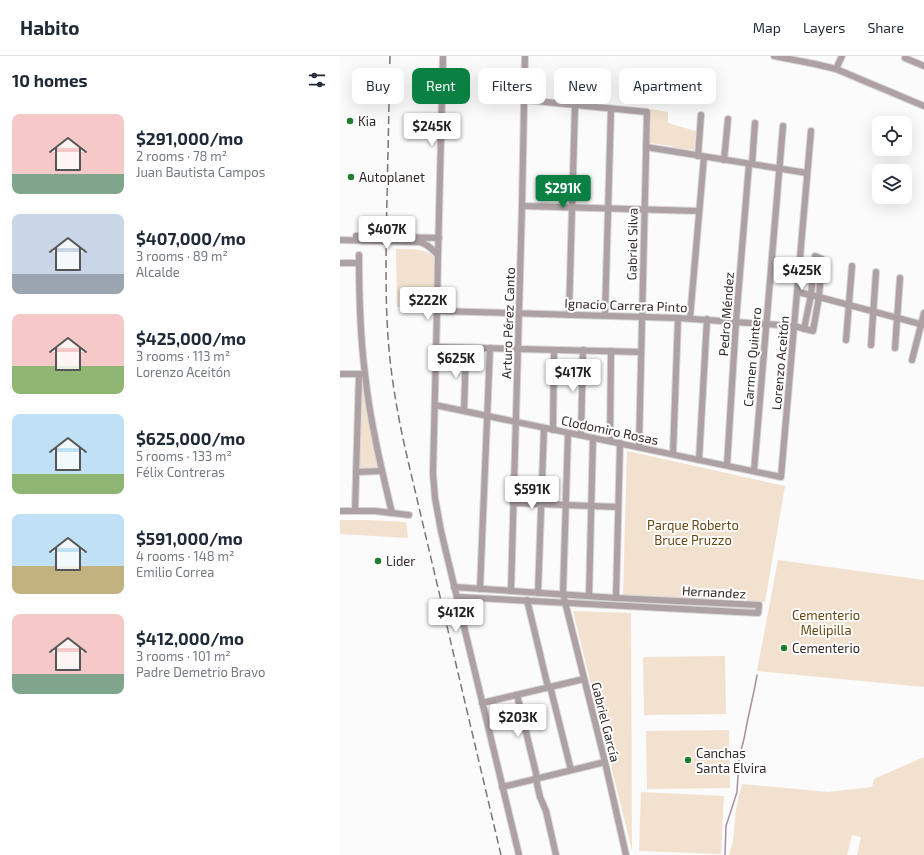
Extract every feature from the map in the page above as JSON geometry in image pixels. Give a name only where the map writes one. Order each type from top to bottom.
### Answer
[{"type":"street","points":[[443,56],[433,473],[434,494],[454,587],[518,855]]},
{"type":"street","name":"Arturo Pérez Canto","points":[[525,56],[525,68]]},
{"type":"street","points":[[774,56],[836,69],[924,106]]},
{"type":"street","points":[[836,69],[842,56]]},
{"type":"street","points":[[905,58],[924,66]]},
{"type":"street","points":[[546,102],[611,109],[605,315]]},
{"type":"street","name":"Arturo Pérez Canto","points":[[511,591],[525,104]]},
{"type":"street","points":[[569,314],[575,105]]},
{"type":"street","name":"Gabriel Silva","points":[[611,109],[647,112],[639,447]]},
{"type":"street","points":[[690,318],[699,211],[701,115]]},
{"type":"street","points":[[724,160],[728,119]]},
{"type":"street","name":"Pedro Méndez","points":[[727,466],[736,322],[755,123]]},
{"type":"street","name":"Carmen Quintero","points":[[754,471],[784,126]]},
{"type":"street","name":"Lorenzo Aceitón","points":[[781,476],[811,131]]},
{"type":"street","points":[[646,147],[807,173]]},
{"type":"street","points":[[522,206],[699,211]]},
{"type":"street","points":[[340,236],[439,238]]},
{"type":"street","points":[[340,240],[420,242],[426,244],[438,255]]},
{"type":"street","points":[[355,511],[362,374],[359,255]]},
{"type":"street","points":[[804,329],[815,256],[822,259],[819,297]]},
{"type":"street","points":[[340,263],[359,263]]},
{"type":"street","points":[[846,340],[852,266]]},
{"type":"street","points":[[871,345],[876,272]]},
{"type":"street","points":[[895,348],[900,278]]},
{"type":"street","points":[[797,292],[922,325]]},
{"type":"street","name":"Ignacio Carrera Pinto","points":[[437,311],[690,318],[794,326],[814,331],[819,297]]},
{"type":"street","points":[[912,360],[924,313]]},
{"type":"street","points":[[673,454],[678,318]]},
{"type":"street","points":[[699,460],[706,319]]},
{"type":"street","points":[[436,347],[641,352]]},
{"type":"street","points":[[464,411],[466,348]]},
{"type":"street","points":[[480,589],[490,348]]},
{"type":"street","points":[[553,430],[554,350]]},
{"type":"street","points":[[581,436],[583,350]]},
{"type":"street","points":[[610,441],[611,351]]},
{"type":"street","points":[[340,374],[362,374]]},
{"type":"street","points":[[362,374],[392,513]]},
{"type":"street","name":"Clodomiro Rosas","points":[[435,405],[781,476]]},
{"type":"street","points":[[538,593],[544,428]]},
{"type":"street","name":"Gabriel García","points":[[568,433],[564,602],[626,855]]},
{"type":"street","points":[[589,596],[593,438]]},
{"type":"street","points":[[616,598],[620,443]]},
{"type":"street","points":[[356,472],[382,471]]},
{"type":"street","points":[[513,503],[618,507]]},
{"type":"street","points":[[340,511],[376,511],[408,515]]},
{"type":"street","name":"Hernandez","points":[[454,587],[616,598],[759,605],[758,613],[457,597]]},
{"type":"street","points":[[527,600],[570,770]]},
{"type":"street","points":[[482,703],[584,679]]},
{"type":"street","points":[[517,695],[536,773],[540,797],[547,815],[556,855]]},
{"type":"street","points":[[502,787],[604,762]]},
{"type":"green space","points":[[651,109],[668,112],[668,123],[696,131],[694,150],[672,148],[672,146],[650,143]]},
{"type":"green space","points":[[396,249],[414,249],[424,251],[438,261],[439,307],[397,307]]},
{"type":"green space","points":[[360,387],[364,387],[379,469],[359,469]]},
{"type":"green space","name":"Parque Roberto Bruce Pruzzo","points":[[627,451],[785,486],[765,602],[623,596]]},
{"type":"green space","points":[[340,520],[406,522],[408,538],[340,534]]},
{"type":"green space","name":"Cementerio Melipilla","points":[[778,560],[924,580],[924,687],[757,671]]},
{"type":"green space","points":[[573,611],[631,613],[632,851]]},
{"type":"green space","name":"Canchas Santa Elvira","points":[[725,656],[726,714],[644,715],[643,657]]},
{"type":"green space","name":"Canchas Santa Elvira","points":[[729,730],[730,788],[647,789],[646,731]]},
{"type":"green space","points":[[924,757],[924,855],[857,855],[861,837],[852,835],[847,855],[729,855],[733,841],[736,809],[742,784],[828,792],[872,787],[874,779]]},
{"type":"green space","name":"Canchas Santa Elvira","points":[[641,792],[724,796],[721,854],[639,851]]},
{"type":"waterway","points":[[725,855],[726,826],[737,792],[739,758],[757,675]]},
{"type":"railway","points":[[390,56],[386,285],[389,353],[393,385],[405,449],[501,855]]},
{"type":"place","name":"Kia","points":[[350,121]]},
{"type":"place","name":"Autoplanet","points":[[351,177]]},
{"type":"place","name":"Lider","points":[[378,561]]},
{"type":"place","name":"Cementerio","points":[[784,648]]},
{"type":"place","name":"Canchas Santa Elvira","points":[[688,760]]}]
